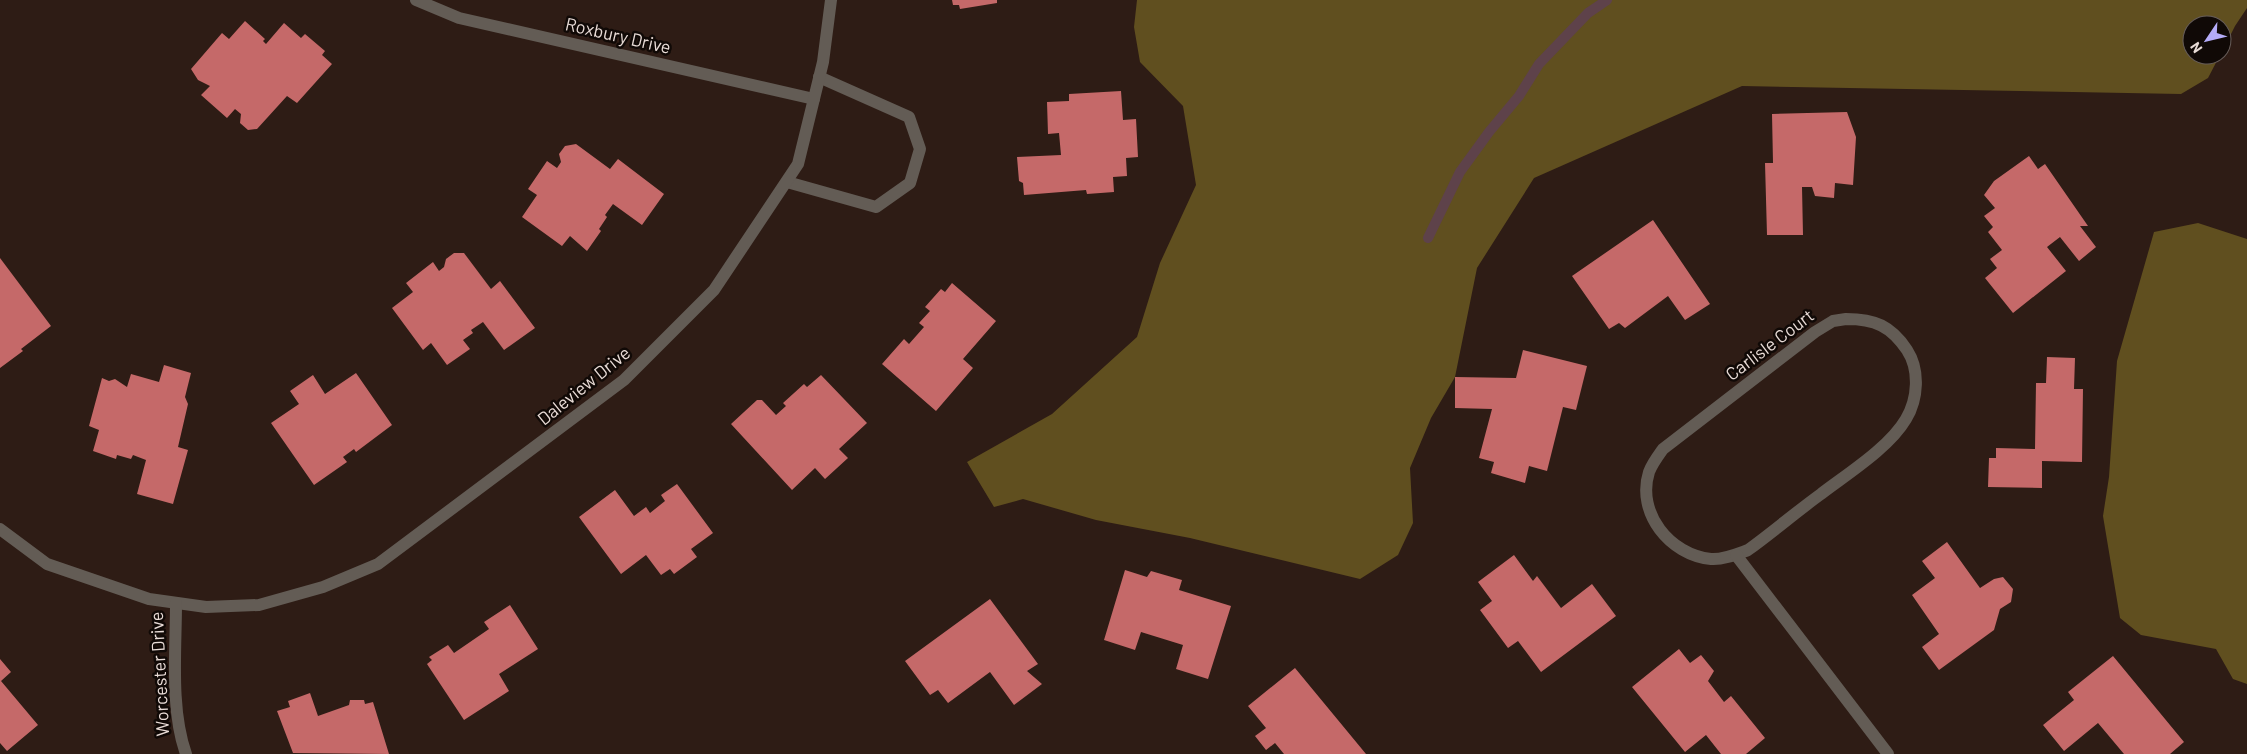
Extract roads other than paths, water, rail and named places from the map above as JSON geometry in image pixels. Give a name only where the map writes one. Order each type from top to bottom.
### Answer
[{"type":"street","name":"Roxbury Drive","points":[[416,0],[459,18],[814,99]]},
{"type":"street","name":"Daleview Drive","points":[[176,603],[206,607],[259,605],[323,587],[378,564],[624,380],[714,290],[798,164],[819,77],[831,0]]},
{"type":"street","points":[[787,182],[876,208],[910,183],[920,150],[909,117],[819,77]]},
{"type":"street","name":"Carlisle Court","points":[[1846,319],[1863,319],[1893,332],[1909,353],[1914,366],[1915,392],[1906,419],[1884,444],[1847,474],[1758,542],[1736,555],[1711,559],[1697,555],[1672,543],[1662,533],[1653,519],[1647,489],[1649,473],[1663,449],[1828,324],[1846,319]]},
{"type":"street","name":"Worcester Drive","points":[[0,529],[47,564],[149,599],[176,603],[176,675],[179,735],[186,754]]},
{"type":"street","points":[[1736,555],[1888,754]]},
{"type":"waterway","points":[[1428,238],[1460,172],[1489,132],[1519,96],[1539,64],[1588,13],[1607,0]]}]
